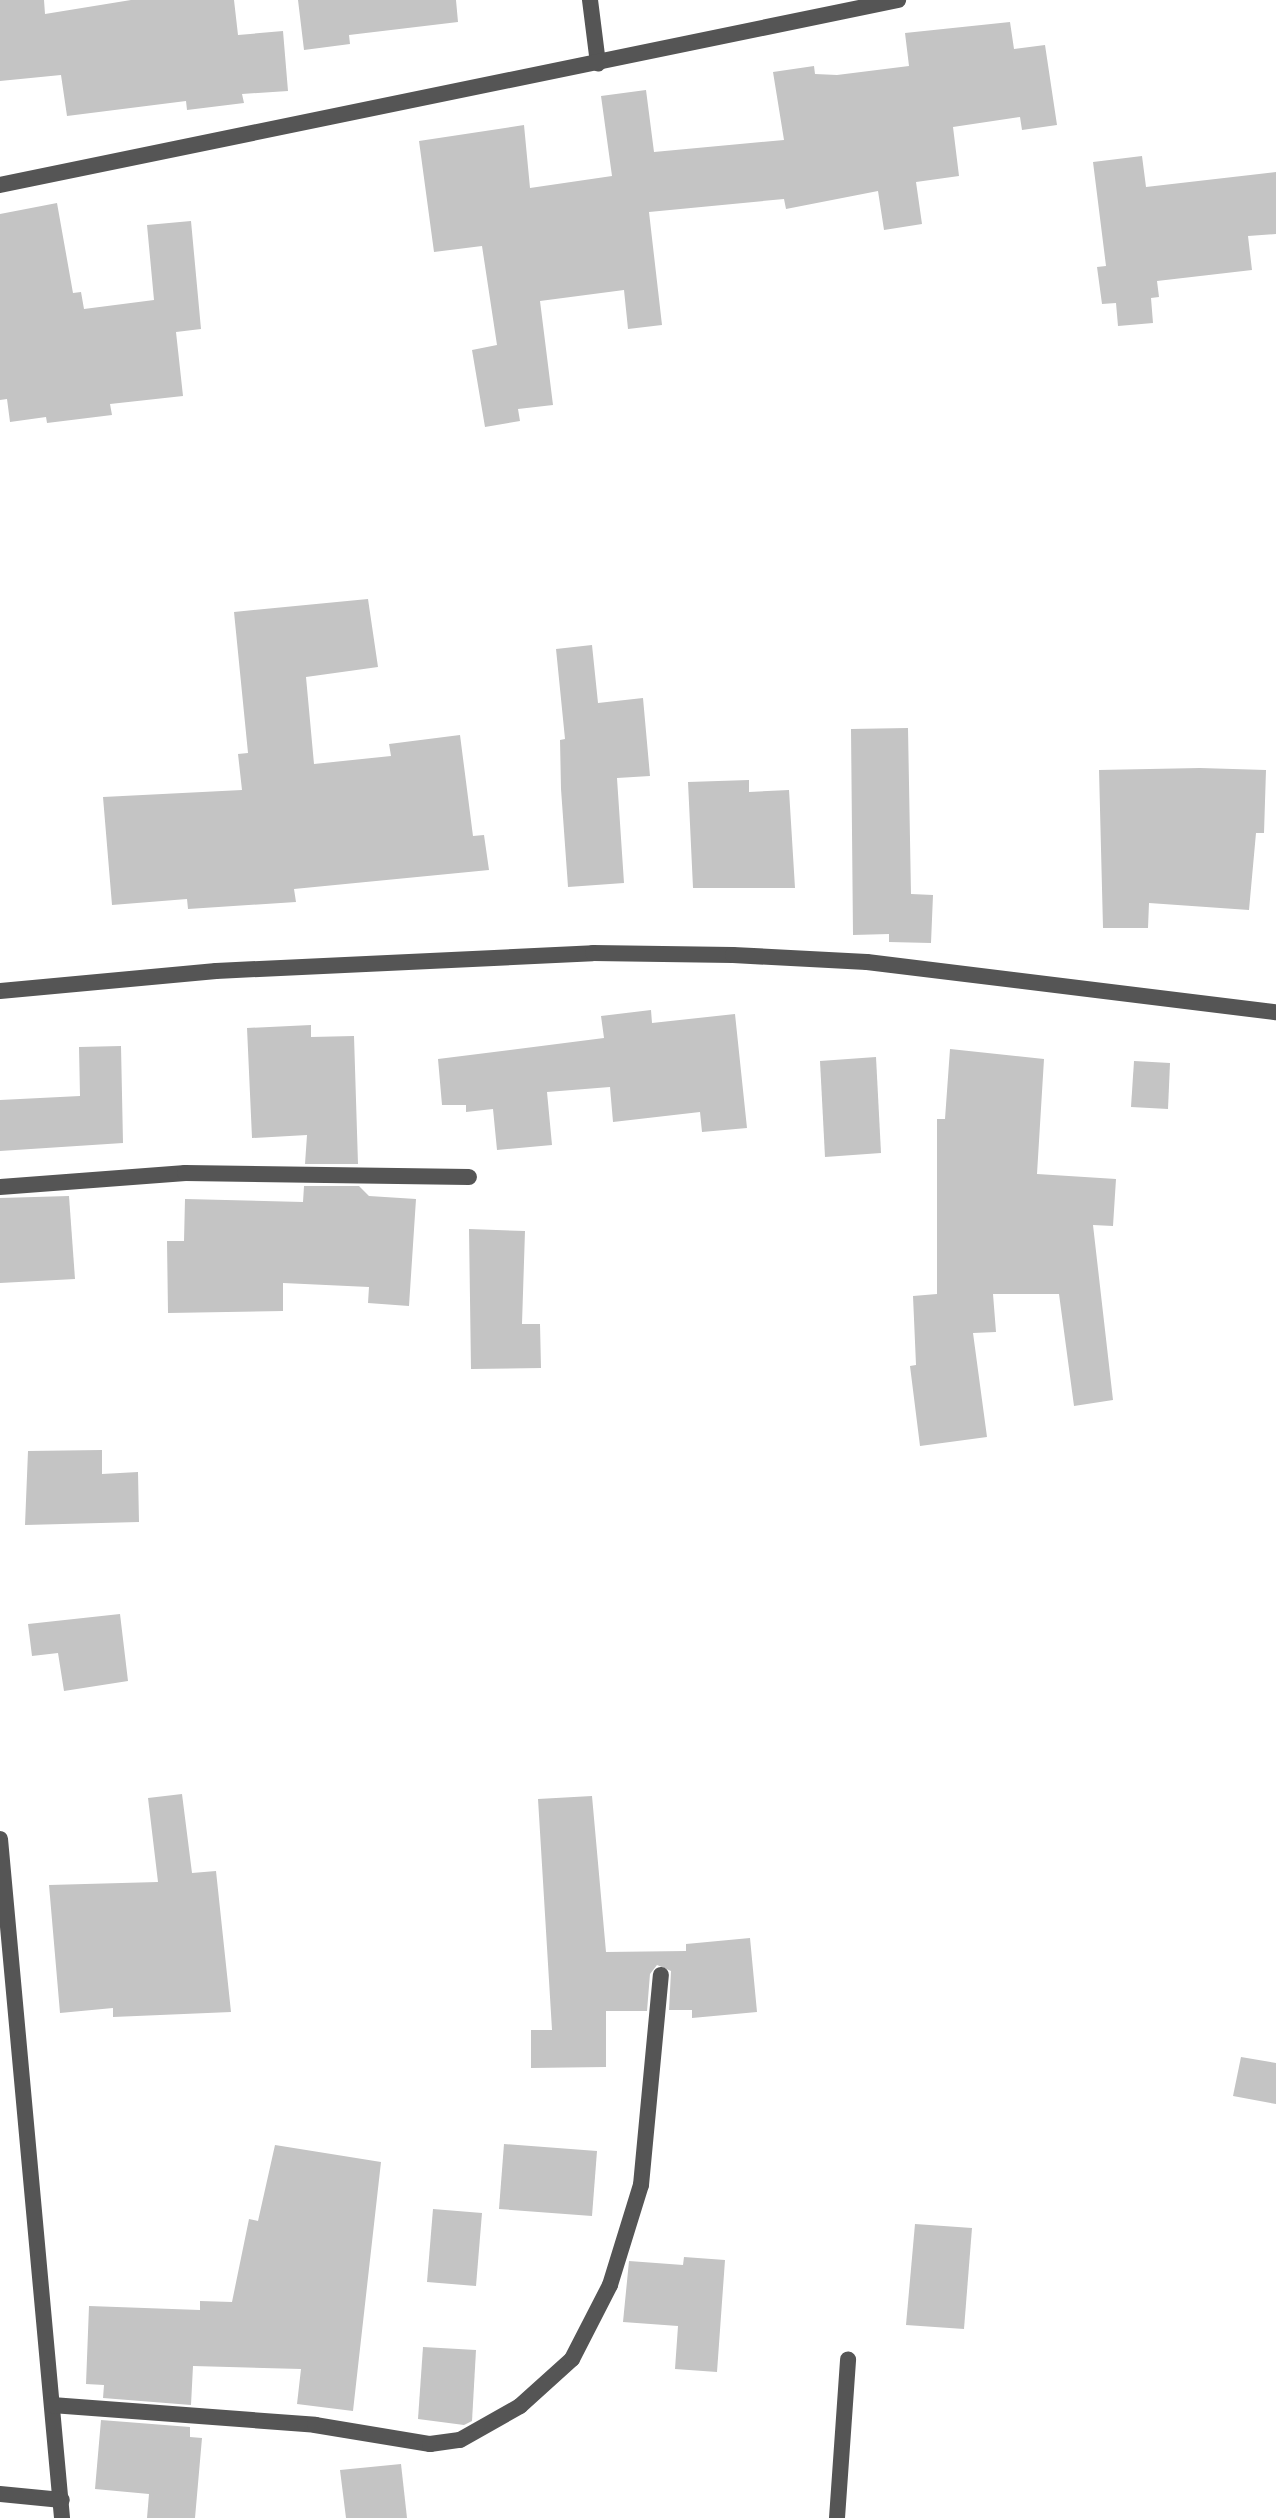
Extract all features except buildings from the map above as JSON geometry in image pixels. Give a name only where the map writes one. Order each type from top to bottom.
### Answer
[{"type":"street","points":[[590,0],[598,63]]},
{"type":"street","points":[[0,185],[898,0]]},
{"type":"street","points":[[0,991],[216,971],[593,953],[733,955],[867,962],[1276,1012]]},
{"type":"street","points":[[0,1187],[185,1173],[469,1177]]},
{"type":"street","points":[[0,1839],[62,2518]]},
{"type":"street","points":[[52,2405],[315,2425],[430,2444],[460,2440],[520,2406],[572,2359],[610,2285],[641,2185],[661,1975]]},
{"type":"street","points":[[837,2518],[848,2359]]},
{"type":"street","points":[[0,2494],[62,2500]]}]
